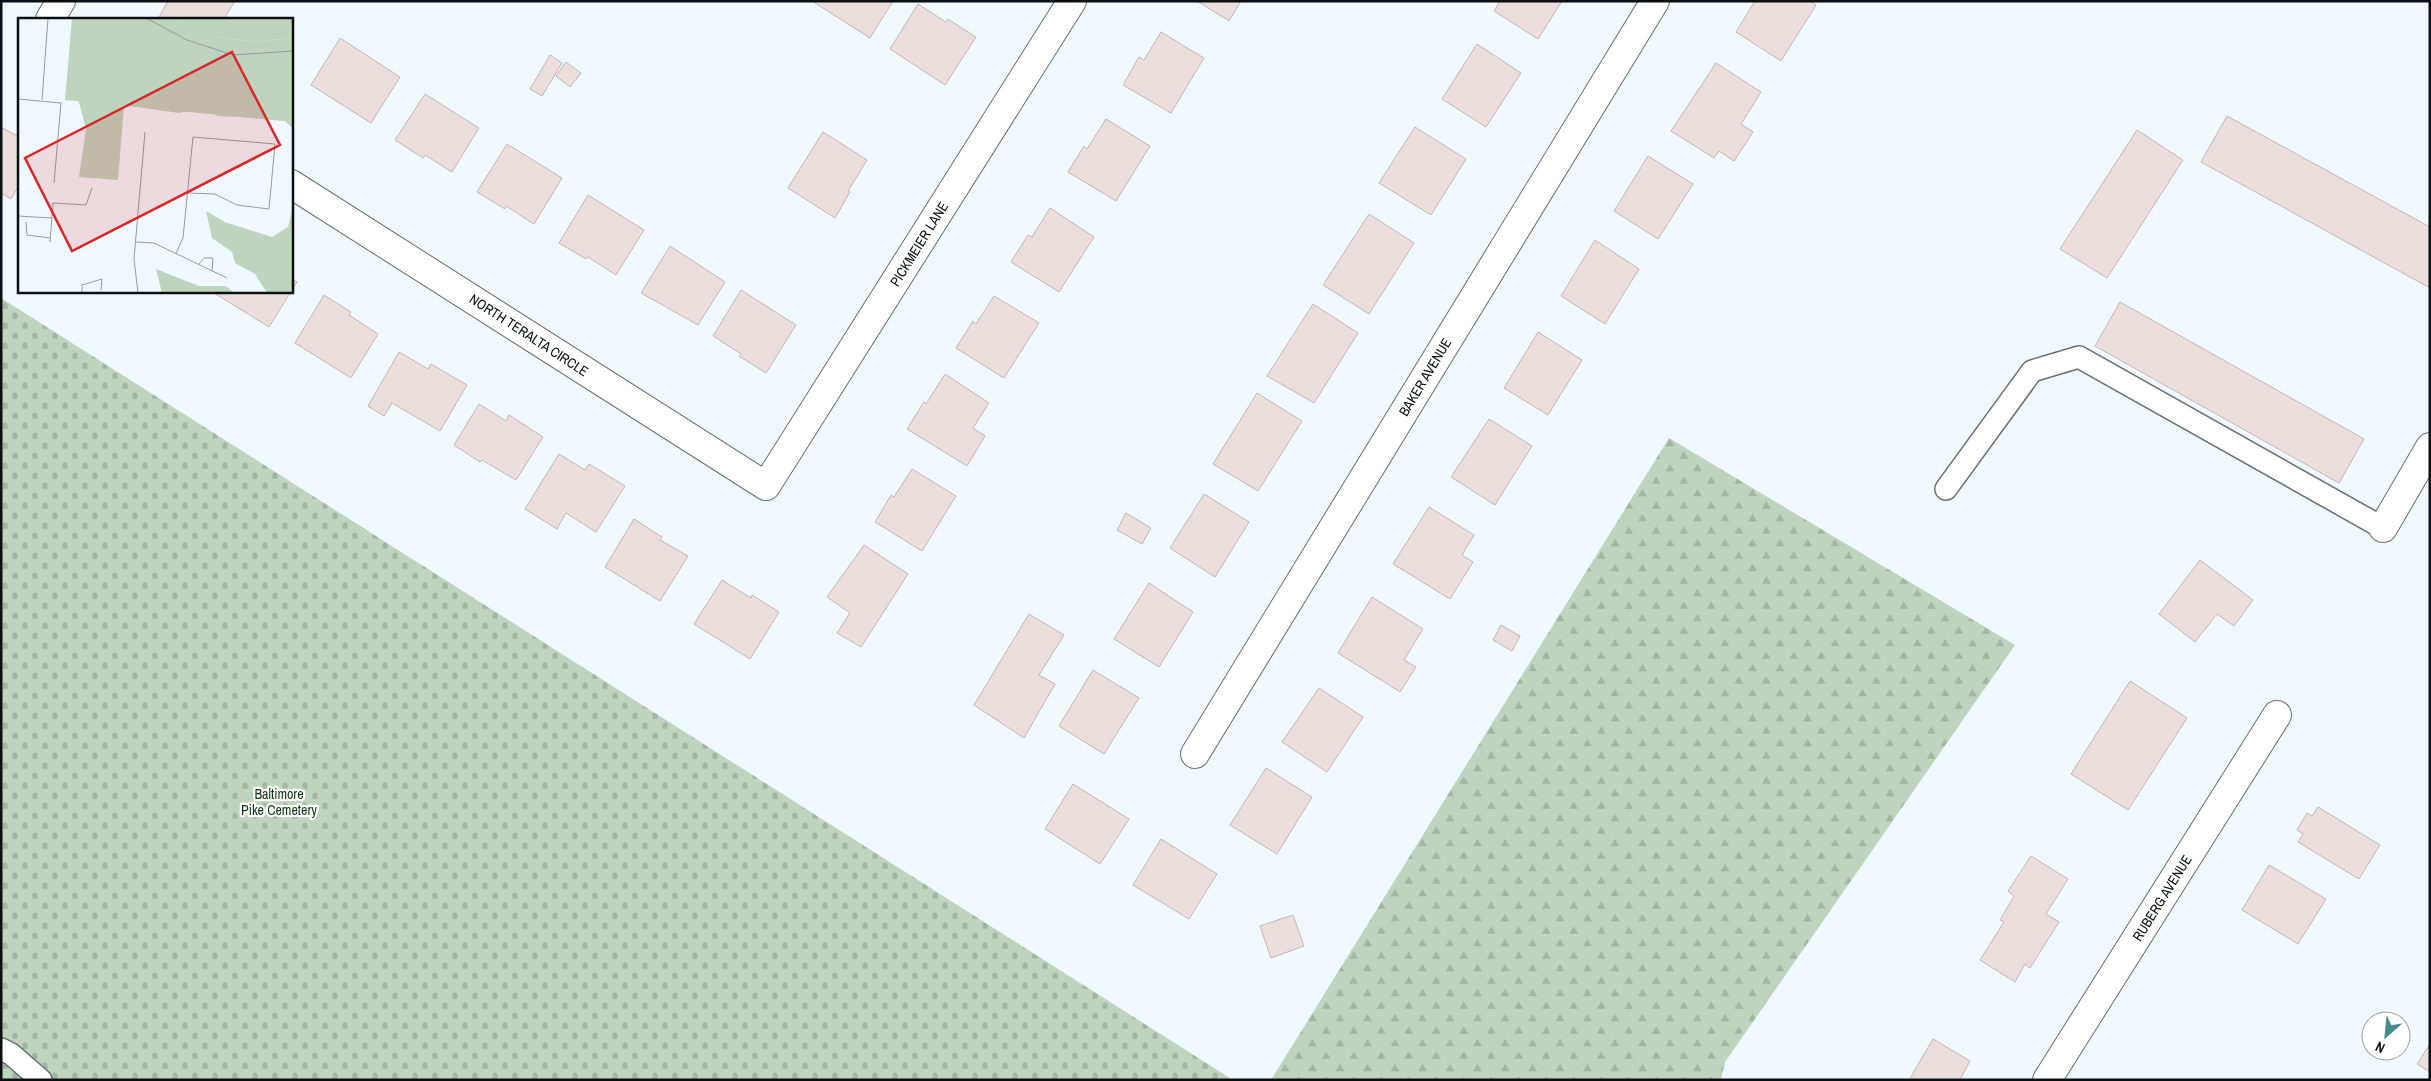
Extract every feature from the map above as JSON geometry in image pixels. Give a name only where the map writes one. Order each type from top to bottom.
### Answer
[{"type":"street","points":[[51,18],[61,1]]},
{"type":"street","name":"PICKMEIER LANE","points":[[766,486],[1072,1]]},
{"type":"street","name":"BAKER AVENUE","points":[[1195,754],[1655,1]]},
{"type":"street","name":"NORTH TERALTA CIRCLE","points":[[292,185],[766,486]]},
{"type":"street","points":[[2383,528],[2430,447]]},
{"type":"street","name":"RUBERG AVENUE","points":[[2047,1080],[2277,715]]},
{"type":"lane","points":[[1946,489],[2032,371],[2079,357],[2383,528]]},
{"type":"lane","points":[[1,1049],[11,1054],[41,1080]]},
{"type":"green space","name":"Baltimore Pike Cemetery","points":[[1,298],[1233,1080],[1,1080]]},
{"type":"green space","points":[[1669,438],[2015,645],[1725,1062],[1721,1080],[1271,1080]]},
{"type":"building","points":[[168,1],[235,1],[225,18],[159,18]]},
{"type":"building","points":[[817,1],[893,1],[870,38],[815,3]]},
{"type":"building","points":[[1197,1],[1241,1],[1229,21]]},
{"type":"building","points":[[1500,1],[1562,1],[1538,39],[1494,11]]},
{"type":"building","points":[[1755,1],[1810,1],[1816,5],[1781,61],[1736,32]]},
{"type":"building","points":[[918,4],[946,22],[948,19],[976,37],[945,85],[890,49]]},
{"type":"building","points":[[1161,32],[1204,58],[1171,113],[1123,85],[1139,57],[1144,60]]},
{"type":"building","points":[[340,38],[400,77],[371,123],[311,85]]},
{"type":"building","points":[[1477,44],[1521,73],[1486,127],[1442,99]]},
{"type":"building","points":[[550,55],[562,63],[542,96],[530,89]]},
{"type":"building","points":[[566,62],[581,73],[570,87],[556,76]]},
{"type":"building","points":[[1716,63],[1761,92],[1741,124],[1753,132],[1734,161],[1719,151],[1714,158],[1671,131]]},
{"type":"building","points":[[425,94],[479,128],[452,172],[425,155],[423,158],[395,140]]},
{"type":"building","points":[[2227,116],[2430,227],[2430,288],[2201,162]]},
{"type":"building","points":[[1106,119],[1150,146],[1116,201],[1068,172],[1084,146],[1087,149]]},
{"type":"building","points":[[1415,127],[1466,159],[1431,215],[1379,183]]},
{"type":"building","points":[[3,128],[18,136],[18,187],[11,199],[1,193],[1,131]]},
{"type":"building","points":[[2137,130],[2183,160],[2107,278],[2060,249]]},
{"type":"building","points":[[823,132],[867,160],[848,191],[850,192],[835,218],[788,188]]},
{"type":"building","points":[[507,144],[562,178],[534,224],[506,206],[505,209],[477,192]]},
{"type":"building","points":[[1648,156],[1693,184],[1658,239],[1614,211]]},
{"type":"building","points":[[588,195],[644,230],[616,275],[588,257],[586,259],[559,243]]},
{"type":"building","points":[[1050,208],[1094,237],[1059,292],[1011,262],[1028,235],[1032,237]]},
{"type":"building","points":[[1369,214],[1414,243],[1369,314],[1323,285]]},
{"type":"building","points":[[1595,240],[1639,269],[1605,324],[1561,296]]},
{"type":"building","points":[[670,246],[725,282],[698,325],[641,293]]},
{"type":"building","points":[[292,280],[297,282],[292,290]]},
{"type":"building","points":[[741,290],[796,325],[766,373],[739,356],[741,354],[713,336]]},
{"type":"building","points":[[213,292],[291,292],[269,327]]},
{"type":"building","points":[[324,295],[351,312],[349,315],[378,334],[351,378],[295,343]]},
{"type":"building","points":[[994,296],[1039,323],[1004,378],[956,348],[973,321],[976,324]]},
{"type":"building","points":[[2120,302],[2364,439],[2339,483],[2095,346]]},
{"type":"building","points":[[1313,304],[1358,333],[1314,403],[1267,376]]},
{"type":"building","points":[[1538,332],[1582,360],[1548,415],[1504,388]]},
{"type":"building","points":[[399,352],[428,369],[431,364],[467,385],[440,431],[392,403],[384,416],[368,406]]},
{"type":"building","points":[[945,374],[989,403],[973,428],[985,436],[967,466],[907,429]]},
{"type":"building","points":[[1257,393],[1302,421],[1258,491],[1213,464]]},
{"type":"building","points":[[479,404],[506,421],[509,415],[543,437],[516,480],[482,460],[480,462],[454,445]]},
{"type":"building","points":[[1489,419],[1532,446],[1495,505],[1451,477]]},
{"type":"building","points":[[559,454],[585,470],[589,464],[625,486],[596,532],[566,513],[557,529],[525,509]]},
{"type":"building","points":[[912,469],[956,496],[922,551],[875,522],[891,495],[894,497]]},
{"type":"building","points":[[1204,494],[1249,522],[1215,577],[1170,548]]},
{"type":"building","points":[[1429,507],[1474,535],[1462,555],[1473,562],[1450,599],[1393,564]]},
{"type":"building","points":[[1126,513],[1151,528],[1142,544],[1117,530]]},
{"type":"building","points":[[634,519],[662,537],[660,540],[688,556],[660,601],[605,567]]},
{"type":"building","points":[[864,545],[908,574],[861,647],[837,633],[850,613],[827,597]]},
{"type":"building","points":[[2200,560],[2253,600],[2234,626],[2217,614],[2195,642],[2159,614]]},
{"type":"building","points":[[722,580],[751,598],[752,595],[779,612],[750,659],[694,624]]},
{"type":"building","points":[[1149,583],[1193,612],[1159,667],[1114,639]]},
{"type":"building","points":[[1372,597],[1423,629],[1404,660],[1416,667],[1400,692],[1338,653]]},
{"type":"building","points":[[1029,614],[1064,635],[1039,675],[1055,684],[1024,738],[974,705]]},
{"type":"building","points":[[1501,625],[1520,636],[1512,651],[1493,640]]},
{"type":"building","points":[[1093,670],[1139,698],[1104,754],[1059,726]]},
{"type":"building","points":[[2130,681],[2187,718],[2128,810],[2071,774]]},
{"type":"building","points":[[1319,688],[1363,717],[1327,772],[1282,742]]},
{"type":"building","points":[[1266,768],[1312,797],[1277,854],[1230,825]]},
{"type":"building","points":[[1073,784],[1129,819],[1100,864],[1045,829]]},
{"type":"building","points":[[2318,807],[2380,845],[2359,879],[2298,842],[2303,834],[2297,830],[2307,813],[2312,816]]},
{"type":"building","points":[[1161,839],[1217,874],[1189,919],[1133,885]]},
{"type":"building","points":[[2031,856],[2068,879],[2046,914],[2059,922],[2030,968],[2025,964],[2015,982],[1980,960],[2004,922],[2000,920],[2014,896],[2008,891]]},
{"type":"building","points":[[2269,865],[2326,899],[2298,944],[2242,910]]},
{"type":"building","points":[[1293,915],[1304,946],[1271,958],[1260,926]]},
{"type":"building","points":[[1933,1039],[1970,1061],[1960,1080],[1909,1080]]},
{"type":"building","points":[[2430,1044],[2430,1072],[2417,1064]]}]
